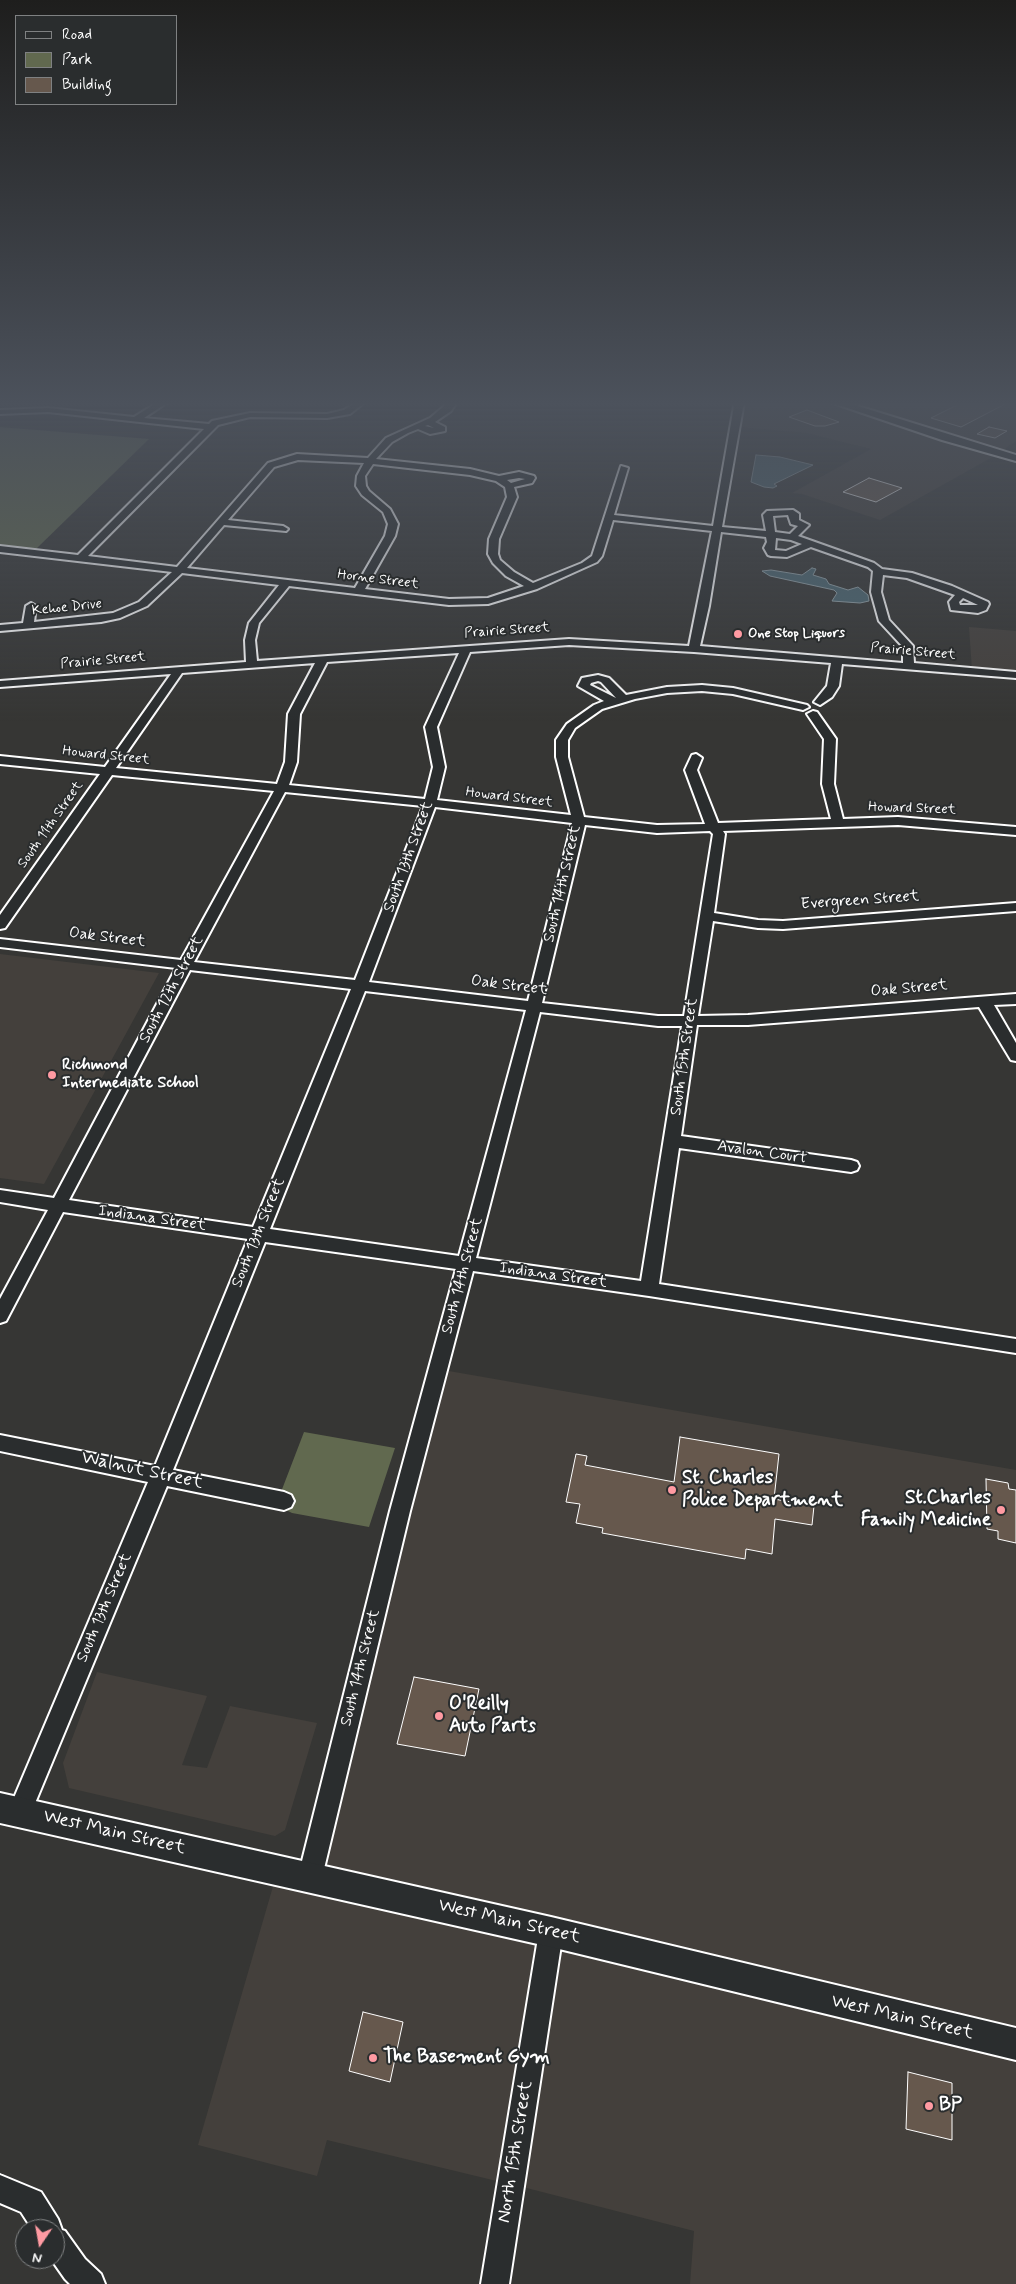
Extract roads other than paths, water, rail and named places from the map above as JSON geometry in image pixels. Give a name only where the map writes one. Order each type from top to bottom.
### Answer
[{"type":"main road","name":"West Main Street","points":[[10,1810],[551,1932],[1016,2044]]},
{"type":"street","points":[[80,558],[129,509]]},
{"type":"street","points":[[180,570],[233,509]]},
{"type":"street","points":[[358,592],[390,536],[393,524],[385,509]]},
{"type":"street","points":[[507,509],[494,539],[496,561],[510,574],[533,587]]},
{"type":"street","name":"Horne Street","points":[[0,549],[462,603],[501,598],[533,587],[594,560],[597,556],[612,509]]},
{"type":"street","points":[[694,649],[704,606],[720,509]]},
{"type":"street","points":[[792,537],[804,525],[794,522],[794,514],[790,512],[768,514],[772,542],[769,548],[770,553],[778,555],[787,554],[811,543]]},
{"type":"street","points":[[609,517],[792,537],[866,562],[878,571],[908,575],[961,594]]},
{"type":"street","points":[[221,522],[283,528]]},
{"type":"street","name":"Kehoe Drive","points":[[0,628],[82,622],[116,616],[152,598],[180,570]]},
{"type":"street","points":[[878,571],[876,592],[884,621],[908,646],[909,667]]},
{"type":"street","points":[[252,664],[250,640],[254,623],[286,583]]},
{"type":"street","points":[[28,626],[31,606]]},
{"type":"street","name":"Prairie Street","points":[[0,684],[466,648],[569,642],[694,649],[1016,675]]},
{"type":"street","name":"South 13th Street","points":[[10,1810],[161,1475],[360,986],[437,780],[438,767],[431,727],[466,648]]},
{"type":"street","name":"South 12th Street","points":[[0,1316],[185,965],[281,789],[291,762],[294,714],[323,659]]},
{"type":"street","points":[[837,661],[833,686],[828,695],[808,710],[830,738],[828,784],[831,802],[838,822]]},
{"type":"street","name":"South 11th Street","points":[[0,925],[106,771],[179,670]]},
{"type":"street","name":"South 14th Street","points":[[310,1877],[402,1502],[534,1007],[579,821],[562,757],[562,740],[571,726],[584,715],[619,701],[667,690],[702,688],[733,691],[808,710]]},
{"type":"street","name":"South 15th Street","points":[[649,1289],[719,834],[709,820],[690,770],[696,758]]},
{"type":"street","name":"Howard Street","points":[[0,760],[429,803],[657,829],[898,820],[1016,831]]},
{"type":"street","name":"Evergreen Street","points":[[706,916],[758,924],[783,925],[1016,907]]},
{"type":"street","name":"Oak Street","points":[[0,943],[658,1021],[690,1022],[772,1019],[983,1000],[1016,999]]},
{"type":"street","points":[[983,1000],[1016,1056]]},
{"type":"street","name":"Avalon Court","points":[[672,1141],[850,1166]]},
{"type":"street","name":"Indiana Street","points":[[0,1196],[649,1289],[1016,1346]]},
{"type":"street","name":"Walnut Street","points":[[0,1443],[284,1501]]},
{"type":"street","name":"North 15th Street","points":[[495,2284],[551,1932]]},
{"type":"street","points":[[0,2189],[31,2202],[42,2219]]},
{"type":"street","points":[[65,2256],[75,2270],[91,2284]]},
{"type":"water","points":[[812,568],[816,569],[813,575],[826,579],[829,584],[848,590],[858,587],[868,595],[869,601],[860,603],[832,601],[837,593],[834,590],[770,576],[762,571],[771,570],[802,575]]},
{"type":"place","name":"One Stop Liquors","points":[[738,634]]},
{"type":"place","name":"Richmond Intermediate School","points":[[52,1075]]},
{"type":"place","name":"St. Charles Police Department","points":[[672,1490]]},
{"type":"place","name":"St.Charles Family Medicine","points":[[1001,1510]]},
{"type":"place","name":"O'Reilly Auto Parts","points":[[439,1716]]},
{"type":"place","name":"The Basement Gym","points":[[373,2058]]},
{"type":"place","name":"BP","points":[[929,2106]]}]
